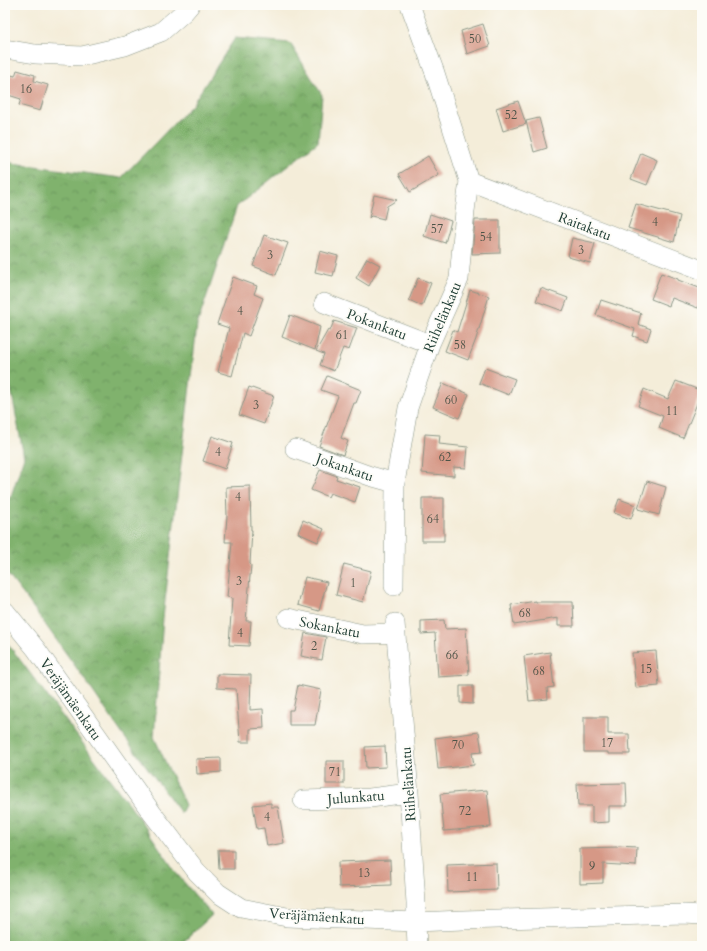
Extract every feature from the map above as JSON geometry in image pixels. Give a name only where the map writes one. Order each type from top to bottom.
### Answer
[{"type":"street","points":[[5,49],[35,54],[82,56],[126,46],[161,32],[190,5]]},
{"type":"street","name":"Riihelänkatu","points":[[394,586],[396,483],[408,408],[430,344],[459,279],[469,182],[435,73],[410,5]]},
{"type":"street","name":"Raitakatu","points":[[469,182],[702,270]]},
{"type":"street","name":"Pokankatu","points":[[324,303],[430,344]]},
{"type":"street","name":"Jokankatu","points":[[295,449],[370,476],[396,483]]},
{"type":"street","name":"Veräjämäenkatu","points":[[5,611],[36,649],[152,813],[197,872],[218,893],[241,908],[287,917],[416,922],[702,915]]},
{"type":"street","name":"Sokankatu","points":[[288,618],[363,634],[395,628]]},
{"type":"street","name":"Riihelänkatu","points":[[395,628],[409,793],[416,903],[417,946]]},
{"type":"street","name":"Julunkatu","points":[[303,800],[370,798],[409,793]]},
{"type":"green space","points":[[235,38],[290,43],[322,95],[318,142],[237,206],[197,325],[163,618],[154,737],[185,805],[181,813],[123,735],[27,599],[5,571],[5,502],[11,496],[24,457],[5,358],[5,162],[121,178],[192,105]]},
{"type":"green space","points":[[5,640],[139,818],[177,874],[212,915],[179,946],[5,946]]},
{"type":"building","points":[[483,24],[490,46],[467,54],[461,31]]},
{"type":"building","points":[[17,70],[35,75],[34,81],[48,85],[40,111],[19,105],[21,99],[5,94],[5,81],[7,74],[15,76]]},
{"type":"building","points":[[518,101],[526,124],[503,131],[496,108]]},
{"type":"building","points":[[539,118],[547,148],[534,152],[526,121]]},
{"type":"building","points":[[641,153],[657,160],[647,185],[631,179]]},
{"type":"building","points":[[428,156],[439,175],[410,192],[399,174]]},
{"type":"building","points":[[374,195],[397,200],[387,206],[384,219],[371,216],[369,218]]},
{"type":"building","points":[[636,204],[680,216],[674,242],[628,228]]},
{"type":"building","points":[[430,214],[451,221],[445,243],[424,236]]},
{"type":"building","points":[[475,220],[500,220],[500,253],[472,254]]},
{"type":"building","points":[[264,235],[288,243],[276,275],[253,266]]},
{"type":"building","points":[[572,238],[595,243],[590,263],[568,257]]},
{"type":"building","points":[[320,251],[338,256],[333,276],[315,272]]},
{"type":"building","points":[[367,258],[380,265],[369,286],[356,278]]},
{"type":"building","points":[[661,273],[702,289],[702,299],[698,308],[672,298],[669,306],[651,299]]},
{"type":"building","points":[[233,277],[257,286],[254,294],[263,298],[249,336],[243,333],[232,376],[218,372],[229,328],[217,324]]},
{"type":"building","points":[[418,278],[431,283],[422,306],[409,300]]},
{"type":"building","points":[[541,288],[568,298],[563,311],[536,301]]},
{"type":"building","points":[[470,290],[489,296],[468,360],[445,351],[453,330],[457,332]]},
{"type":"building","points":[[601,300],[641,313],[638,324],[651,329],[647,341],[633,336],[635,329],[596,315]]},
{"type":"building","points":[[290,315],[320,327],[315,350],[282,337]]},
{"type":"building","points":[[334,321],[357,328],[349,350],[343,348],[334,371],[320,365],[324,354],[316,351],[328,330],[330,331]]},
{"type":"building","points":[[485,368],[515,379],[509,395],[479,383]]},
{"type":"building","points":[[327,376],[361,390],[356,403],[354,403],[341,438],[348,441],[343,455],[319,446],[338,396],[321,390]]},
{"type":"building","points":[[676,381],[702,391],[683,438],[659,428],[663,416],[638,406],[644,389],[668,399]]},
{"type":"building","points":[[443,383],[469,394],[459,418],[433,407]]},
{"type":"building","points":[[249,387],[274,396],[264,424],[239,415]]},
{"type":"building","points":[[425,434],[440,435],[439,444],[468,447],[466,468],[454,467],[454,476],[422,473]]},
{"type":"building","points":[[212,436],[233,443],[225,469],[203,461]]},
{"type":"building","points":[[320,470],[337,476],[336,479],[360,487],[355,502],[330,493],[328,497],[311,490]]},
{"type":"building","points":[[647,481],[666,487],[659,515],[638,509]]},
{"type":"building","points":[[250,486],[252,530],[251,565],[246,621],[251,621],[249,646],[229,645],[232,598],[227,597],[232,542],[225,542],[227,516],[226,487]]},
{"type":"building","points":[[422,498],[444,498],[444,541],[422,541]]},
{"type":"building","points":[[619,499],[636,505],[631,519],[614,513]]},
{"type":"building","points":[[303,520],[324,529],[318,542],[298,533]]},
{"type":"building","points":[[344,564],[371,571],[363,602],[336,595]]},
{"type":"building","points":[[305,577],[327,582],[319,611],[298,605]]},
{"type":"building","points":[[536,601],[573,602],[574,626],[558,626],[558,618],[514,625],[511,605]]},
{"type":"building","points":[[444,620],[445,629],[466,628],[469,675],[438,677],[435,633],[421,634],[421,621]]},
{"type":"building","points":[[305,633],[326,637],[322,660],[301,656]]},
{"type":"building","points":[[656,651],[659,686],[636,688],[632,653]]},
{"type":"building","points":[[550,652],[554,687],[547,688],[548,699],[529,701],[524,656]]},
{"type":"building","points":[[217,674],[251,675],[250,710],[263,709],[264,728],[250,729],[250,742],[240,742],[236,689],[217,688]]},
{"type":"building","points":[[298,685],[321,690],[315,725],[289,725],[289,710],[293,710]]},
{"type":"building","points":[[460,686],[473,686],[473,704],[460,703]]},
{"type":"building","points":[[584,717],[608,717],[608,734],[629,734],[630,754],[584,752]]},
{"type":"building","points":[[479,732],[482,752],[472,753],[474,765],[438,769],[435,738]]},
{"type":"building","points":[[385,746],[386,767],[366,768],[365,747]]},
{"type":"building","points":[[221,758],[221,772],[197,774],[196,759]]},
{"type":"building","points":[[326,761],[344,761],[344,784],[326,784]]},
{"type":"building","points":[[626,783],[627,806],[609,806],[609,822],[592,823],[592,806],[578,806],[577,784]]},
{"type":"building","points":[[487,790],[491,827],[444,831],[440,794]]},
{"type":"building","points":[[271,803],[271,807],[278,807],[284,843],[267,846],[264,828],[257,829],[253,805]]},
{"type":"building","points":[[618,847],[637,848],[636,866],[603,864],[603,883],[580,884],[580,849]]},
{"type":"building","points":[[218,850],[234,850],[234,869],[219,869]]},
{"type":"building","points":[[390,860],[391,885],[339,887],[338,862]]},
{"type":"building","points":[[496,863],[497,890],[448,892],[447,865]]}]
